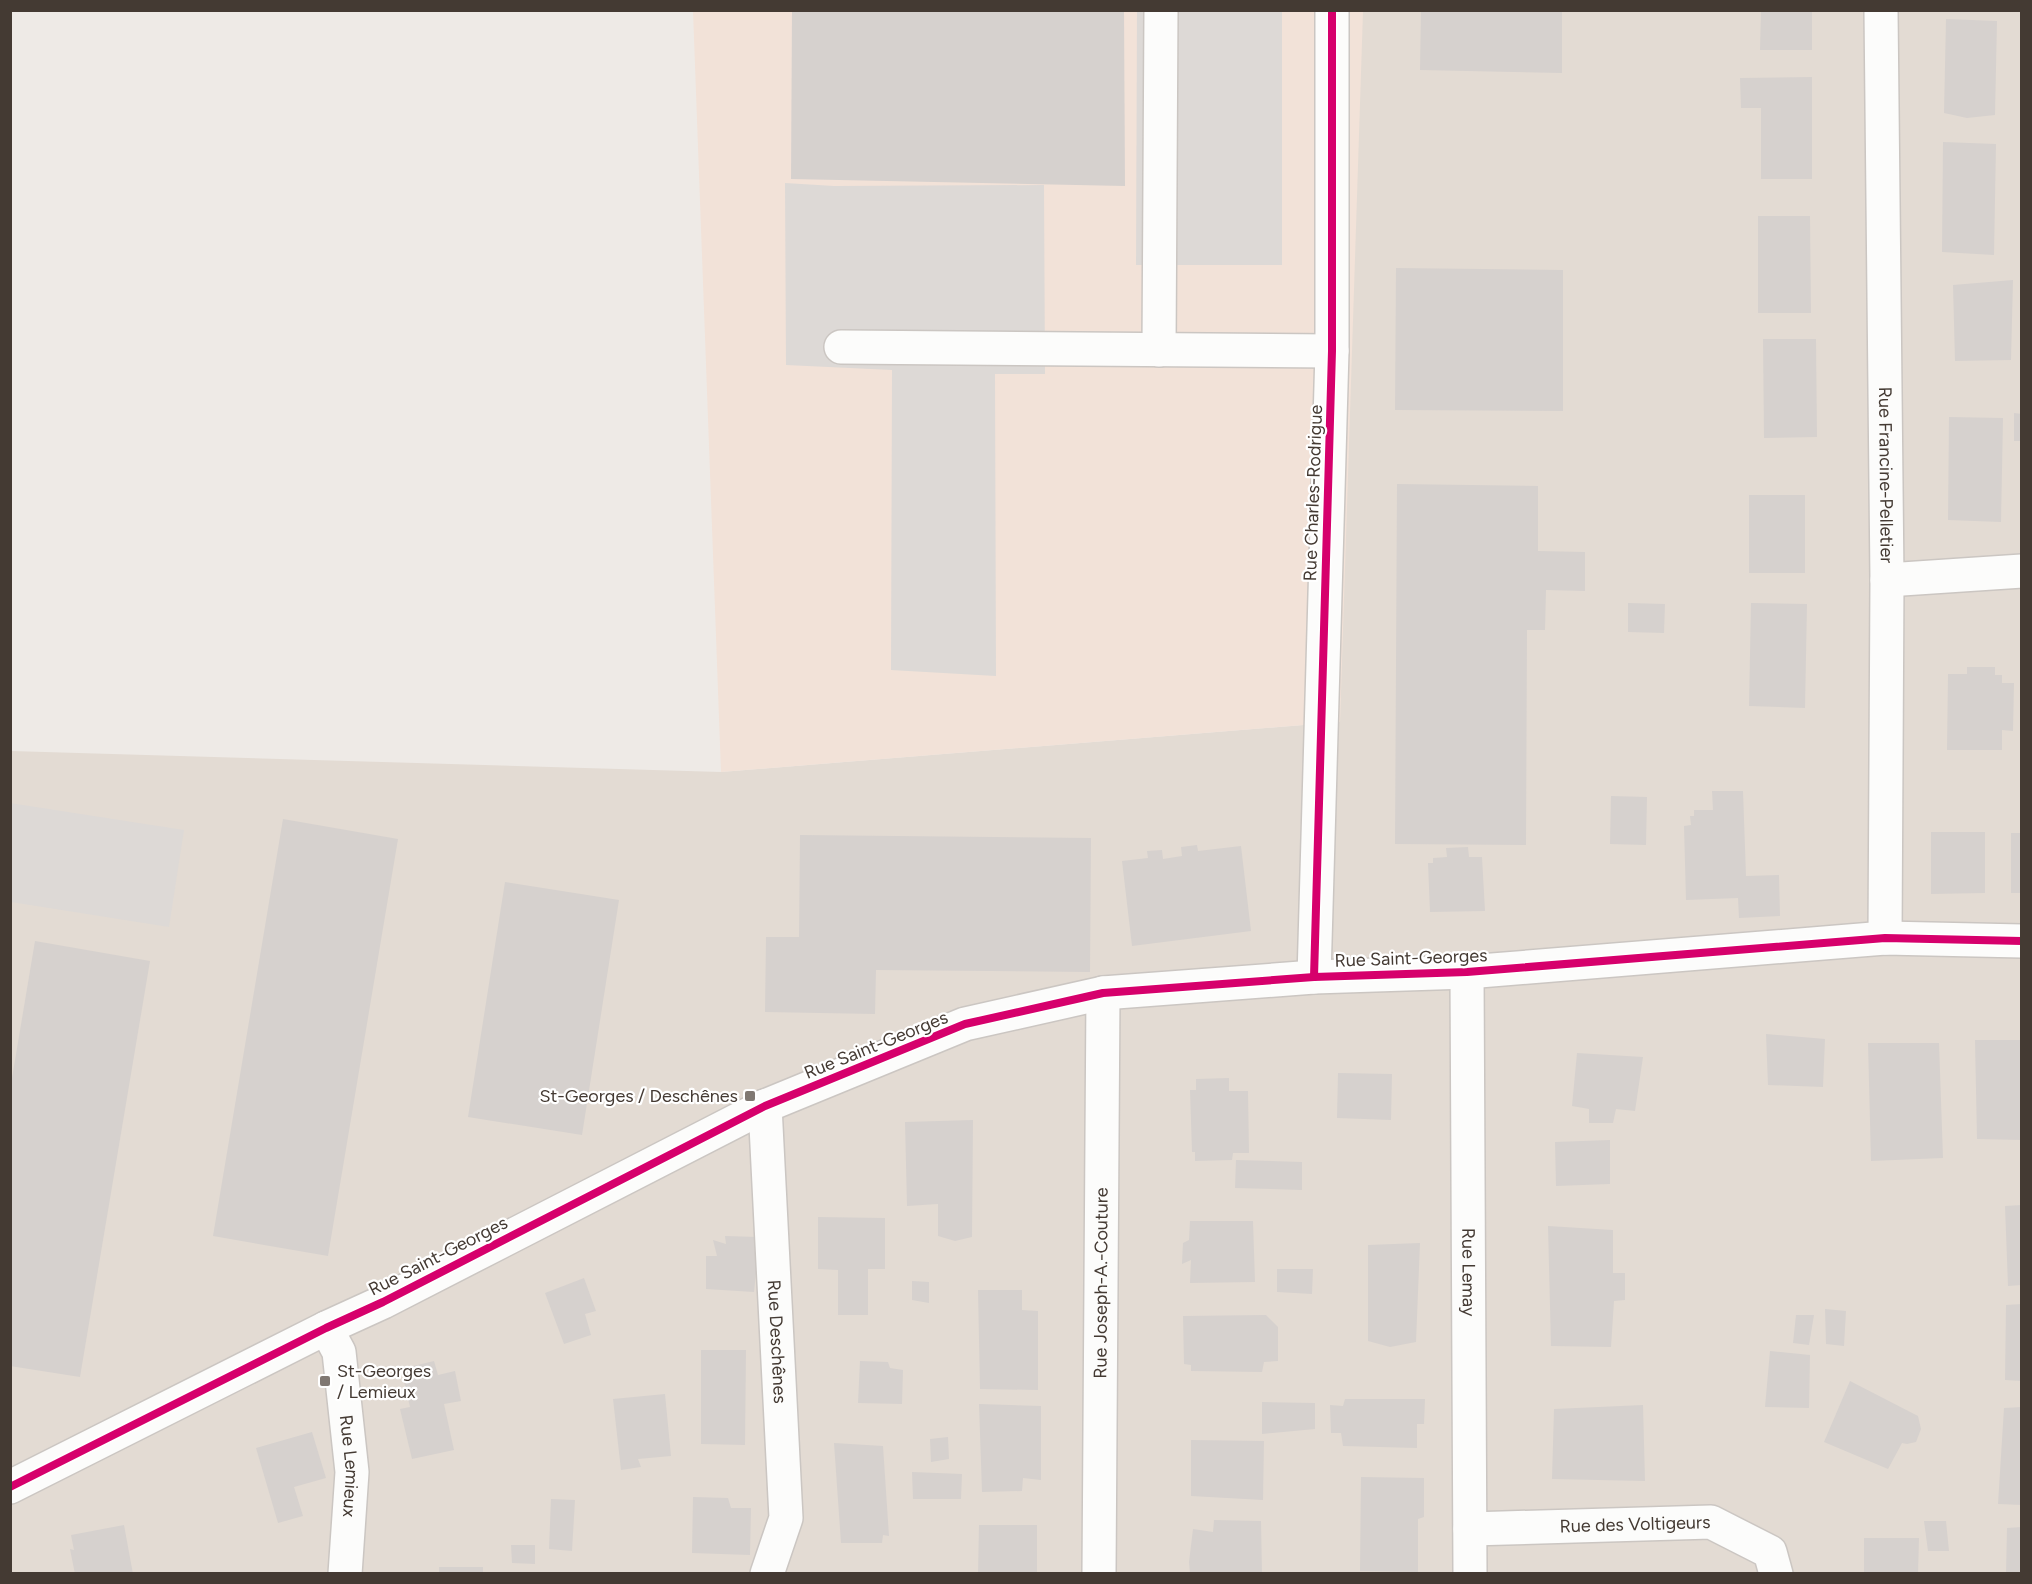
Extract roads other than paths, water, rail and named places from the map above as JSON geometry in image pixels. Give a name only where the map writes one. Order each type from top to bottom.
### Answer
[{"type":"street","points":[[1159,350],[1161,10]]},
{"type":"street","name":"Rue Charles-Rodrigue","points":[[1314,977],[1332,351],[1332,10]]},
{"type":"street","name":"Rue Francine-Pelletier","points":[[1881,10],[1887,580],[1885,938]]},
{"type":"street","points":[[841,347],[1332,351]]},
{"type":"street","points":[[1887,580],[2022,571]]},
{"type":"street","name":"Rue Saint-Georges","points":[[10,1487],[326,1328],[383,1302],[765,1106],[965,1024],[1103,993],[1314,977],[1467,972],[1885,938],[2022,941]]},
{"type":"street","name":"Rue Lemay","points":[[1467,972],[1470,1574]]},
{"type":"street","name":"Rue Joseph-A.-Couture","points":[[1099,1574],[1103,993]]},
{"type":"street","name":"Rue Deschênes","points":[[765,1106],[786,1518],[767,1574]]},
{"type":"street","name":"Rue Lemieux","points":[[326,1328],[339,1352],[352,1472],[345,1574]]},
{"type":"street","name":"Rue des Voltigeurs","points":[[1470,1529],[1711,1522],[1770,1552],[1776,1574]]},
{"type":"place","name":"St-Georges / Deschênes","points":[[750,1096]]},
{"type":"place","name":"St-Georges / Lemieux","points":[[325,1381]]}]
